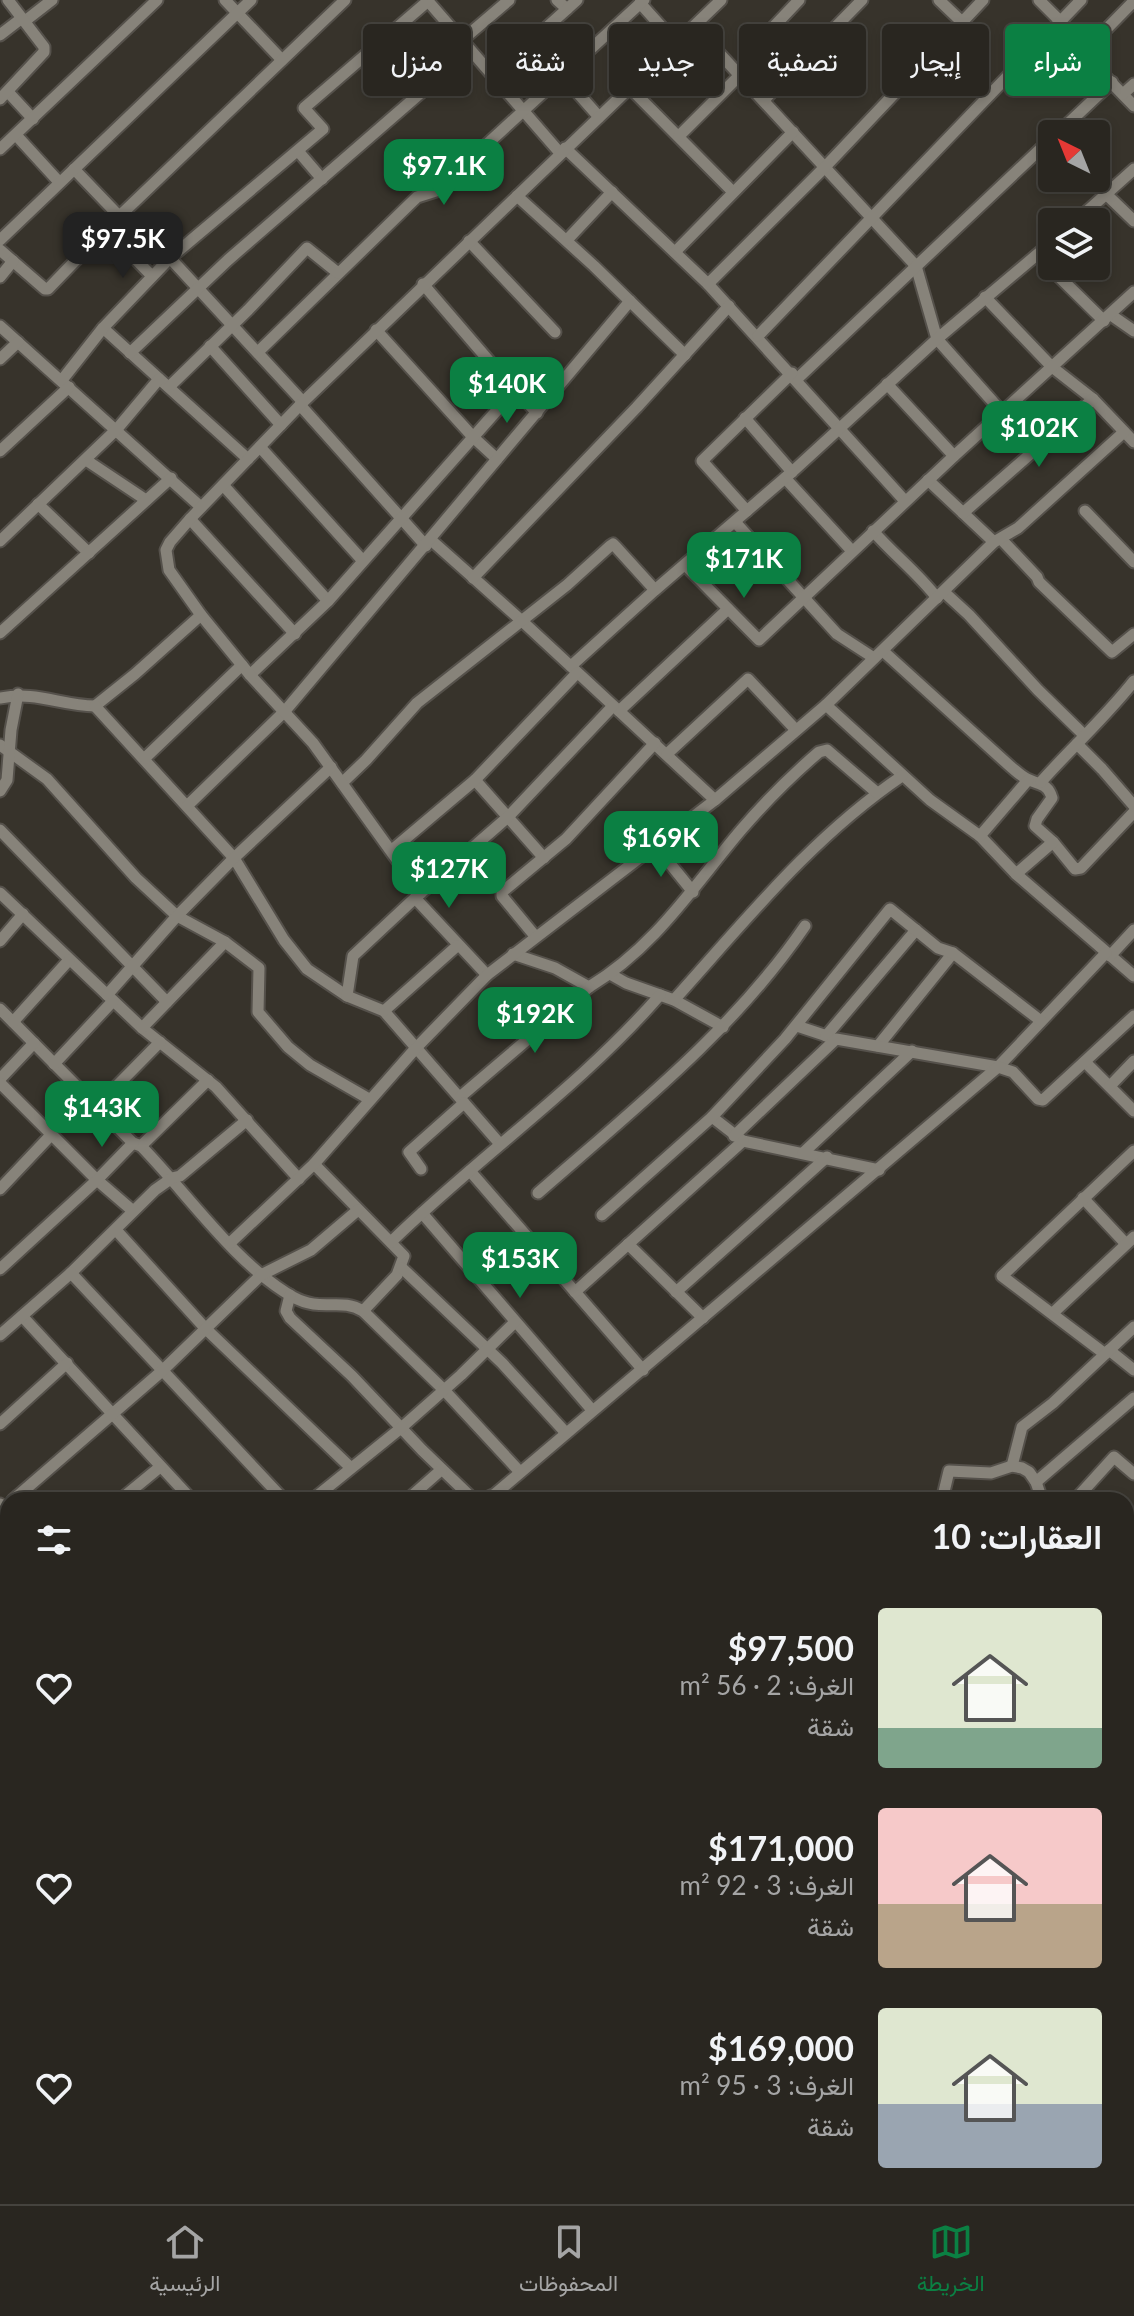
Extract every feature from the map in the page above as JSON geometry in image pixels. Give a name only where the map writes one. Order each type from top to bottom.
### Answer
[{"type":"street","points":[[8,0],[44,47],[44,52],[4,96],[33,119]]},
{"type":"street","points":[[0,35],[52,0]]},
{"type":"street","points":[[0,149],[157,0]]},
{"type":"street","points":[[225,0],[282,60]]},
{"type":"street","points":[[0,240],[251,0]]},
{"type":"street","points":[[0,250],[47,290],[106,229],[345,0]]},
{"type":"street","points":[[471,40],[509,0]]},
{"type":"street","points":[[557,0],[567,9]]},
{"type":"street","points":[[550,24],[577,0]]},
{"type":"street","points":[[698,24],[721,0]]},
{"type":"street","points":[[776,24],[799,0]]},
{"type":"street","points":[[764,100],[862,0]]},
{"type":"street","points":[[939,0],[962,22]]},
{"type":"street","points":[[708,284],[825,167],[983,0]]},
{"type":"street","points":[[1039,0],[1058,24],[1081,0]]},
{"type":"street","points":[[0,451],[66,384],[103,328],[170,258],[323,129],[304,108],[428,1],[448,24]]},
{"type":"street","points":[[1110,25],[1134,1]]},
{"type":"street","points":[[593,47],[642,2],[660,24]]},
{"type":"street","points":[[471,50],[487,68]]},
{"type":"street","points":[[723,57],[739,74]]},
{"type":"street","points":[[679,136],[739,76]]},
{"type":"street","points":[[758,336],[1005,79]]},
{"type":"street","points":[[1072,120],[1112,82],[1134,106]]},
{"type":"street","points":[[1123,94],[1134,84]]},
{"type":"street","points":[[130,353],[197,287],[412,96]]},
{"type":"street","points":[[511,96],[562,151],[612,192],[708,284],[905,501]]},
{"type":"street","points":[[258,352],[417,197],[436,191],[539,96]]},
{"type":"street","points":[[580,96],[599,117]]},
{"type":"street","points":[[487,975],[457,946],[418,895],[392,850],[331,767],[201,615],[169,570],[166,550],[201,507],[376,330],[621,96]]},
{"type":"street","points":[[638,96],[732,191]]},
{"type":"street","points":[[760,96],[916,266],[937,339],[1002,412]]},
{"type":"street","points":[[675,252],[793,132]]},
{"type":"street","points":[[16,135],[59,182]]},
{"type":"street","points":[[298,151],[322,179]]},
{"type":"street","points":[[747,511],[702,461],[745,418],[916,266],[1038,151]]},
{"type":"street","points":[[74,169],[120,217]]},
{"type":"street","points":[[1090,208],[1134,169]]},
{"type":"street","points":[[567,240],[612,192]]},
{"type":"street","points":[[1106,194],[1134,221]]},
{"type":"street","points":[[517,196],[567,240],[685,355]]},
{"type":"street","points":[[106,229],[152,276]]},
{"type":"street","points":[[469,241],[555,332]]},
{"type":"street","points":[[0,541],[164,383],[233,325],[308,247],[338,273]]},
{"type":"street","points":[[392,850],[475,780],[574,670],[655,590],[789,475],[937,339],[1037,255],[1107,318],[1134,331]]},
{"type":"street","points":[[170,258],[258,352],[400,518],[522,621],[715,800]]},
{"type":"street","points":[[0,277],[13,261]]},
{"type":"street","points":[[423,284],[537,413]]},
{"type":"street","points":[[685,565],[759,640],[905,501],[1134,292]]},
{"type":"street","points":[[230,1243],[314,1164],[369,1099],[487,975],[715,800],[826,705],[998,541],[1130,434],[1093,399],[1052,367],[985,297]]},
{"type":"street","points":[[187,806],[285,711],[630,301]]},
{"type":"street","points":[[473,578],[729,306]]},
{"type":"street","points":[[0,326],[201,507]]},
{"type":"street","points":[[103,328],[248,459]]},
{"type":"street","points":[[376,330],[473,437],[497,459]]},
{"type":"street","points":[[0,359],[18,342]]},
{"type":"street","points":[[210,346],[281,425]]},
{"type":"street","points":[[887,384],[954,456]]},
{"type":"street","points":[[145,758],[246,670],[295,634],[328,601],[515,390]]},
{"type":"street","points":[[963,513],[1093,399]]},
{"type":"street","points":[[745,418],[852,551]]},
{"type":"street","points":[[260,447],[363,561]]},
{"type":"street","points":[[86,460],[146,500]]},
{"type":"street","points":[[0,633],[171,478]]},
{"type":"street","points":[[928,480],[1037,577],[1112,652],[1134,634]]},
{"type":"street","points":[[223,485],[328,601]]},
{"type":"street","points":[[38,504],[89,553]]},
{"type":"street","points":[[1085,511],[1133,560]]},
{"type":"street","points":[[190,519],[295,634]]},
{"type":"street","points":[[735,522],[837,634],[879,654],[1028,780],[1041,782],[1050,791],[1052,798],[1035,826],[1078,870],[1134,809],[1038,690],[969,615],[940,595],[893,554],[873,531]]},
{"type":"street","points":[[342,783],[374,753],[417,703],[522,621],[613,544],[655,590]]},
{"type":"street","points":[[347,996],[353,956],[508,817],[616,709],[728,609]]},
{"type":"street","points":[[95,706],[201,615]]},
{"type":"street","points":[[667,754],[748,679],[796,730]]},
{"type":"street","points":[[1041,782],[1107,715],[1134,681]]},
{"type":"street","points":[[0,791],[7,780],[4,748],[18,694]]},
{"type":"street","points":[[0,698],[30,694],[95,706],[234,858],[284,940],[307,969],[347,996],[384,1011],[500,1144]]},
{"type":"street","points":[[826,705],[930,800],[980,836],[1016,874],[1134,976]]},
{"type":"street","points":[[535,936],[501,894],[585,819],[655,743]]},
{"type":"street","points":[[4,748],[47,779],[136,878],[177,916],[225,942],[259,968],[258,1012],[288,1047],[310,1065],[369,1099]]},
{"type":"street","points":[[421,1169],[409,1152],[462,1100],[589,987],[650,941],[759,809],[823,750],[827,750],[876,792]]},
{"type":"street","points":[[54,1064],[177,916],[331,767]]},
{"type":"street","points":[[674,1000],[777,884],[832,829],[876,792],[902,776]]},
{"type":"street","points":[[475,780],[544,858]]},
{"type":"street","points":[[980,836],[1028,780]]},
{"type":"street","points":[[0,830],[167,1002]]},
{"type":"street","points":[[1016,874],[1053,842]]},
{"type":"street","points":[[655,845],[693,892]]},
{"type":"street","points":[[0,893],[142,1028],[208,1080],[299,1179]]},
{"type":"street","points":[[602,1215],[712,1117],[797,1026],[887,910],[892,910],[938,948],[953,953],[1041,1021]]},
{"type":"street","points":[[0,941],[23,914]]},
{"type":"street","points":[[538,1193],[723,1027],[778,965],[805,926]]},
{"type":"street","points":[[575,1292],[738,1138],[831,1037],[916,930]]},
{"type":"street","points":[[497,1492],[998,1067],[1134,930]]},
{"type":"street","points":[[142,1028],[225,942]]},
{"type":"street","points":[[384,1011],[457,946]]},
{"type":"street","points":[[878,1046],[953,953]]},
{"type":"street","points":[[513,954],[555,968],[589,987]]},
{"type":"street","points":[[13,1022],[69,960]]},
{"type":"street","points":[[610,974],[674,1000],[723,1027]]},
{"type":"street","points":[[391,1242],[598,1060],[660,995]]},
{"type":"street","points":[[0,1009],[172,1178],[261,1275],[290,1295],[314,1306],[347,1304],[363,1311],[444,1390],[520,1472]]},
{"type":"street","points":[[797,1026],[831,1037],[998,1067],[1013,1072],[1040,1100],[1134,1016]]},
{"type":"street","points":[[97,1106],[160,1042]]},
{"type":"street","points":[[34,1043],[0,1081],[97,1180],[133,1211]]},
{"type":"street","points":[[803,1153],[912,1051]]},
{"type":"street","points":[[1110,1086],[1134,1061]]},
{"type":"street","points":[[1085,1062],[1134,1111]]},
{"type":"street","points":[[0,1269],[208,1080]]},
{"type":"street","points":[[712,1117],[738,1138],[879,1170]]},
{"type":"street","points":[[0,1335],[71,1273],[133,1211],[172,1178],[192,1167],[247,1120]]},
{"type":"street","points":[[0,1189],[51,1135]]},
{"type":"street","points":[[1134,1151],[1003,1273],[1004,1278],[1134,1370]]},
{"type":"street","points":[[676,1292],[827,1157]]},
{"type":"street","points":[[314,1164],[404,1256],[402,1268],[363,1311]]},
{"type":"street","points":[[470,1171],[643,1370]]},
{"type":"street","points":[[1053,1313],[1130,1240],[1083,1198]]},
{"type":"street","points":[[22,1492],[162,1371],[261,1275],[311,1250],[358,1210]]},
{"type":"street","points":[[422,1213],[592,1410]]},
{"type":"street","points":[[116,1230],[205,1328],[350,1467]]},
{"type":"street","points":[[628,1244],[703,1318]]},
{"type":"street","points":[[402,1268],[487,1348],[566,1433]]},
{"type":"street","points":[[71,1273],[276,1492]]},
{"type":"street","points":[[290,1295],[286,1311],[290,1318],[360,1384],[465,1492]]},
{"type":"street","points":[[22,1316],[184,1492]]},
{"type":"street","points":[[321,1492],[401,1428],[515,1322]]},
{"type":"street","points":[[1012,1466],[1022,1427],[1053,1403],[1134,1327]]},
{"type":"street","points":[[0,1424],[67,1363]]},
{"type":"street","points":[[1036,1482],[1134,1398]]},
{"type":"street","points":[[1082,1492],[1114,1457],[1134,1474]]},
{"type":"street","points":[[944,1492],[949,1471],[991,1473],[1012,1466],[1029,1472],[1039,1492]]},
{"type":"street","points":[[130,1492],[160,1467]]},
{"type":"street","points":[[416,1492],[441,1470]]}]
